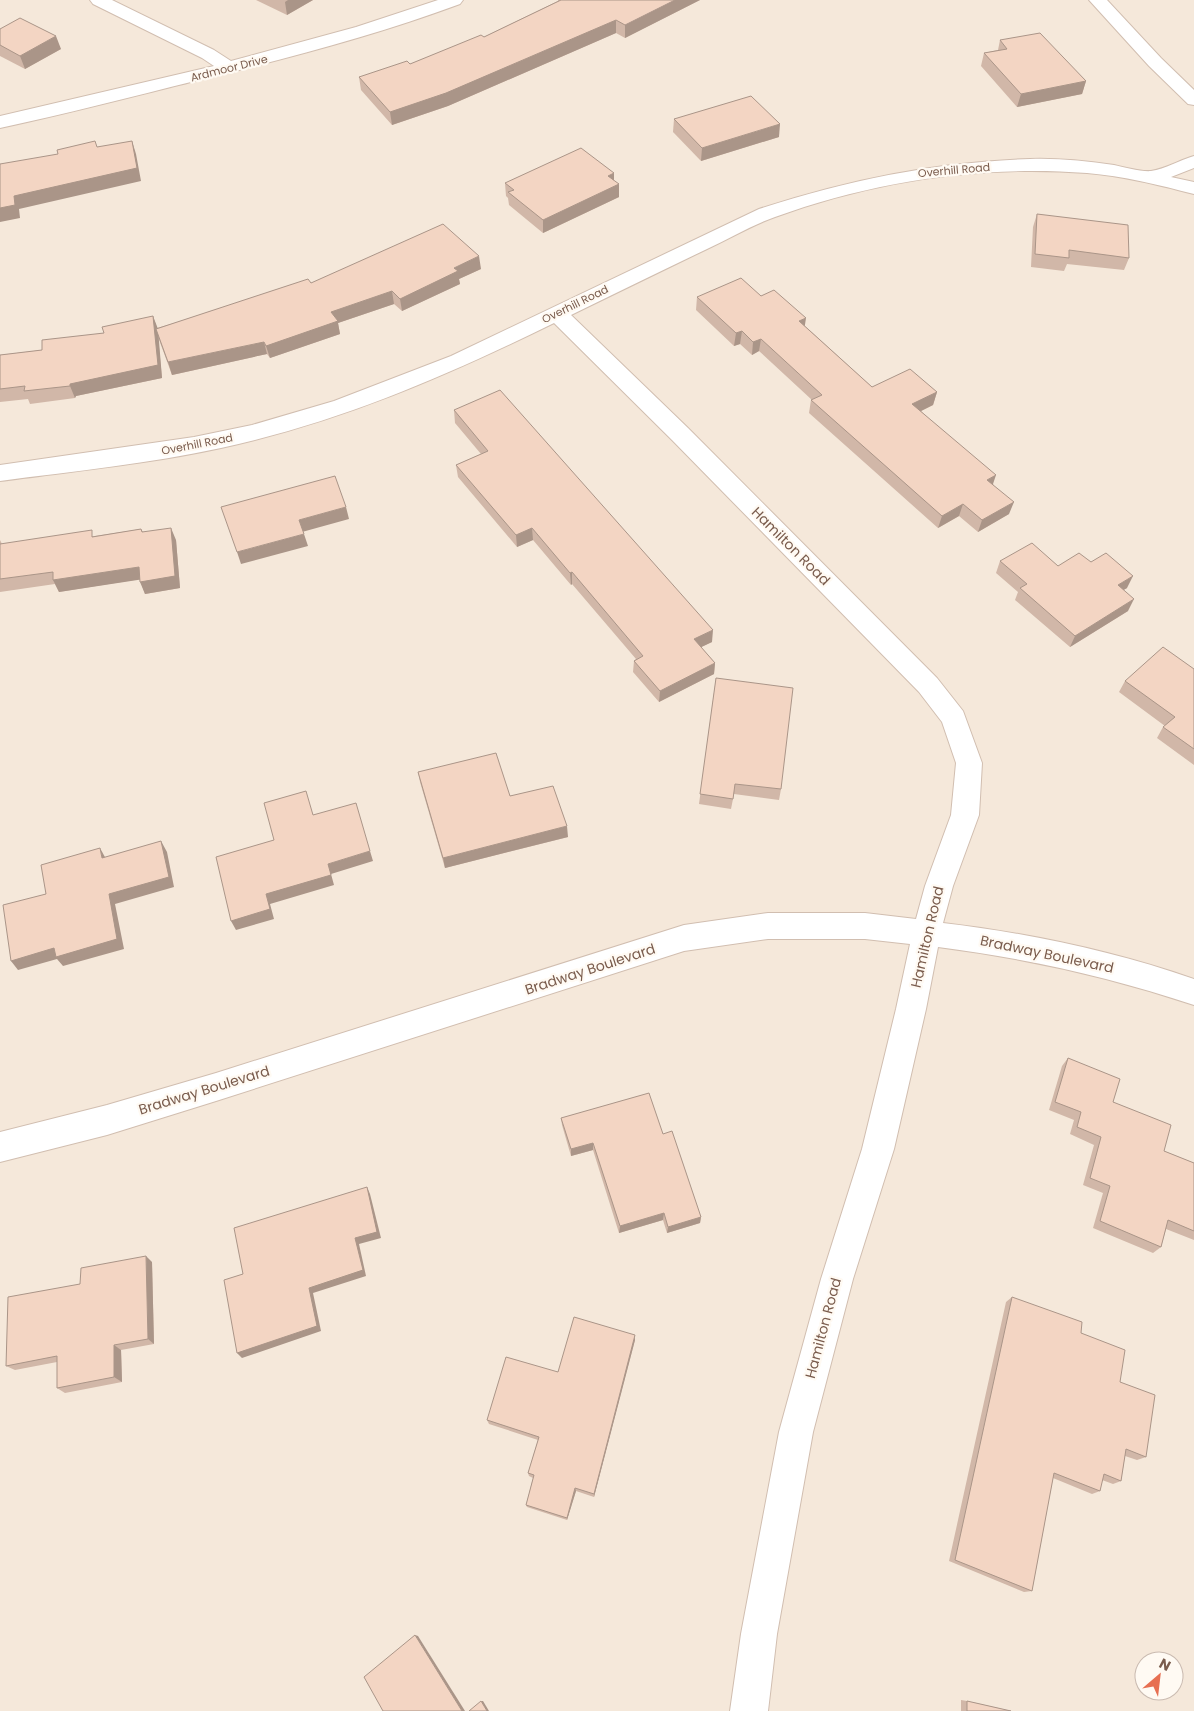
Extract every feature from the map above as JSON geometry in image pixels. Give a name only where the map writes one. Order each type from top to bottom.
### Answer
[{"type":"street","points":[[99,0],[208,54],[229,68]]},
{"type":"street","name":"Ardmoor Drive","points":[[0,122],[126,94],[229,68],[413,16],[454,0]]},
{"type":"street","points":[[1098,0],[1154,62],[1194,100]]},
{"type":"street","name":"Overhill Road","points":[[1152,177],[1194,162]]},
{"type":"street","name":"Overhill Road","points":[[0,473],[144,454],[222,440],[300,420],[414,380],[459,361],[766,212],[857,184],[910,174],[967,167],[1015,165],[1061,166],[1152,177],[1194,188]]},
{"type":"street","name":"Hamilton Road","points":[[556,314],[876,631],[928,685],[954,718],[970,763],[965,815],[939,886],[926,933],[911,1008],[878,1149],[836,1279],[796,1432],[759,1634],[749,1711]]},
{"type":"street","name":"Bradway Boulevard","points":[[0,1147],[107,1120],[216,1087],[684,938],[768,926],[865,926],[1009,944],[1159,980],[1194,992]]},
{"type":"shaded area","points":[[0,0],[1194,0],[1194,1711],[0,1711]]},
{"type":"building","points":[[561,0],[675,0],[625,25],[616,20],[446,93],[390,112],[359,77],[407,61],[410,64],[481,35],[484,37]]},
{"type":"building","points":[[20,18],[56,36],[20,56],[0,45],[0,29]]},
{"type":"building","points":[[1040,33],[1086,81],[1021,94],[984,53],[1007,49],[1000,40]]},
{"type":"building","points":[[751,96],[780,124],[702,148],[674,119]]},
{"type":"building","points":[[95,141],[97,147],[132,141],[137,168],[14,196],[15,205],[0,208],[0,164],[58,154],[57,150]]},
{"type":"building","points":[[581,148],[614,173],[608,176],[619,184],[543,220],[508,192],[514,190],[505,183]]},
{"type":"building","points":[[1037,214],[1128,225],[1129,258],[1069,250],[1069,258],[1035,254]]},
{"type":"building","points":[[443,224],[479,256],[454,268],[458,271],[400,299],[392,291],[331,312],[338,321],[266,346],[264,342],[168,362],[156,329],[308,279],[311,283]]},
{"type":"building","points":[[741,278],[761,296],[774,290],[806,318],[799,321],[872,387],[910,369],[937,392],[912,404],[996,475],[987,480],[1014,502],[982,520],[963,504],[942,516],[811,400],[822,395],[761,339],[753,342],[742,331],[736,333],[697,297]]},
{"type":"building","points":[[153,316],[158,365],[70,384],[70,386],[24,391],[25,386],[0,389],[0,355],[42,350],[42,340],[104,333],[102,327]]},
{"type":"building","points":[[500,390],[713,630],[694,639],[715,663],[660,691],[634,661],[643,656],[572,572],[570,573],[532,528],[516,535],[456,465],[488,451],[454,410]]},
{"type":"building","points":[[335,476],[346,507],[299,520],[304,534],[237,552],[221,507]]},
{"type":"building","points":[[171,528],[175,576],[140,582],[139,567],[53,580],[53,572],[0,579],[0,544],[92,530],[92,537],[141,529],[142,532]]},
{"type":"building","points":[[1032,543],[1058,566],[1079,553],[1091,562],[1106,553],[1133,576],[1118,585],[1134,599],[1075,636],[1020,588],[1027,584],[1000,561]]},
{"type":"building","points":[[1163,647],[1194,669],[1194,749],[1163,727],[1175,717],[1125,681]]},
{"type":"building","points":[[716,678],[793,688],[781,789],[735,784],[733,799],[700,794]]},
{"type":"building","points":[[496,753],[510,796],[553,786],[567,826],[443,858],[418,772]]},
{"type":"building","points":[[306,791],[313,815],[356,803],[370,851],[328,864],[331,875],[266,894],[270,909],[231,921],[216,857],[274,840],[264,803]]},
{"type":"building","points":[[161,841],[169,877],[109,894],[117,939],[56,957],[54,948],[11,961],[3,905],[46,894],[41,865],[100,848],[102,858]]},
{"type":"building","points":[[1068,1058],[1120,1079],[1113,1102],[1171,1125],[1164,1151],[1194,1163],[1194,1231],[1168,1220],[1161,1247],[1100,1221],[1110,1186],[1090,1178],[1101,1137],[1077,1127],[1081,1112],[1055,1102]]},
{"type":"building","points":[[649,1093],[663,1134],[672,1131],[701,1217],[668,1227],[664,1213],[620,1226],[593,1143],[571,1149],[561,1118]]},
{"type":"building","points":[[367,1187],[377,1232],[355,1238],[363,1270],[309,1288],[317,1326],[237,1353],[224,1280],[243,1274],[234,1228]]},
{"type":"building","points":[[146,1256],[148,1339],[114,1345],[114,1377],[57,1388],[57,1356],[6,1366],[8,1297],[80,1284],[81,1268]]},
{"type":"building","points":[[1012,1297],[1082,1322],[1081,1333],[1125,1350],[1120,1382],[1155,1395],[1146,1457],[1126,1449],[1121,1481],[1104,1474],[1100,1491],[1054,1473],[1032,1591],[955,1560]]},
{"type":"building","points":[[574,1317],[635,1335],[594,1494],[575,1488],[567,1518],[526,1505],[534,1475],[528,1473],[539,1437],[487,1420],[506,1357],[558,1372]]},
{"type":"building","points":[[415,1635],[462,1711],[383,1711],[364,1677]]},
{"type":"building","points":[[481,1701],[487,1711],[469,1711]]},
{"type":"building","points":[[967,1701],[1011,1711],[967,1711]]}]
